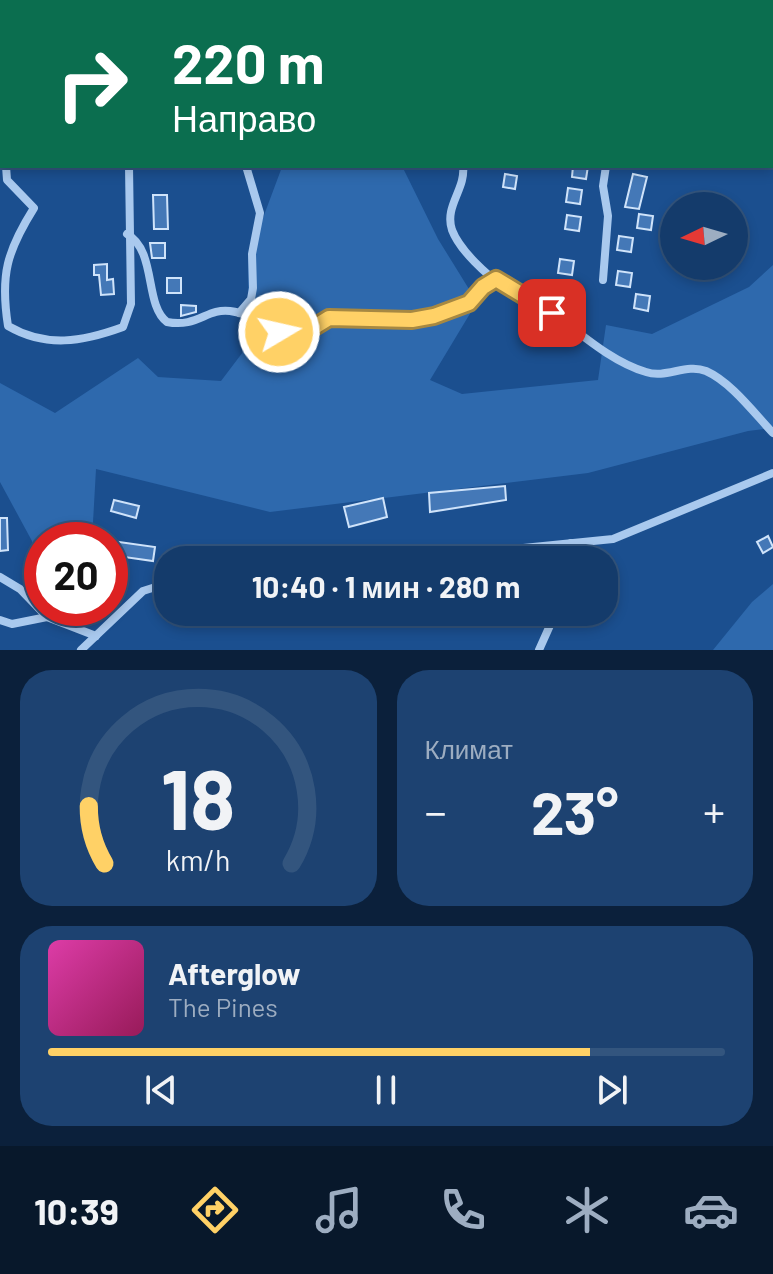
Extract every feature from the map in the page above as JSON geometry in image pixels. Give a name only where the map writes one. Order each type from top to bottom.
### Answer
[{"type":"street","points":[[6,168],[7,180],[34,208],[2,265],[2,304],[8,326],[29,338],[65,343],[123,327],[131,304],[127,234],[129,168]]},
{"type":"street","points":[[239,313],[251,299],[252,254],[260,213],[247,168]]},
{"type":"street","points":[[463,168],[463,182],[451,206],[452,228],[460,244],[496,279],[552,313],[574,332],[645,372],[659,374],[691,368],[706,371],[773,433]]},
{"type":"street","points":[[603,280],[608,216],[603,186],[606,168]]},
{"type":"street","points":[[127,234],[139,245],[161,318],[176,324],[192,323],[214,312],[239,313],[257,318],[295,339],[329,318],[412,320],[434,316],[469,303],[483,287],[496,279]]},
{"type":"street","points":[[542,546],[613,539],[773,473]]},
{"type":"street","points":[[0,577],[24,593]]},
{"type":"street","points":[[81,650],[143,591],[154,587]]},
{"type":"street","points":[[0,620],[12,624],[24,622]]},
{"type":"street","points":[[70,626],[96,636]]},
{"type":"street","points":[[539,650],[550,626]]},
{"type":"shaded area","points":[[282,168],[403,168],[438,239],[477,302],[430,380],[462,394],[598,380],[606,325],[652,334],[749,287],[773,265],[773,428],[748,431],[588,473],[270,512],[96,469],[93,522],[24,522],[24,526],[0,482],[0,383],[55,413],[138,358],[158,377],[221,381],[249,344],[248,258]]},
{"type":"shaded area","points":[[773,584],[773,650],[713,650],[752,602]]},
{"type":"building","points":[[573,168],[588,168],[586,179],[572,177]]},
{"type":"building","points":[[505,174],[517,176],[515,189],[503,187]]},
{"type":"building","points":[[633,174],[647,177],[639,209],[625,207]]},
{"type":"building","points":[[568,188],[582,190],[580,204],[566,202]]},
{"type":"building","points":[[153,195],[167,195],[168,229],[154,229]]},
{"type":"building","points":[[639,214],[653,216],[651,230],[637,228]]},
{"type":"building","points":[[567,215],[581,217],[579,231],[565,229]]},
{"type":"building","points":[[619,236],[633,238],[631,252],[617,250]]},
{"type":"building","points":[[150,243],[165,243],[165,258],[152,258]]},
{"type":"building","points":[[560,259],[574,261],[572,275],[558,273]]},
{"type":"building","points":[[107,264],[107,280],[113,279],[114,294],[101,295],[99,275],[94,275],[94,265]]},
{"type":"building","points":[[618,271],[632,273],[630,287],[616,285]]},
{"type":"building","points":[[167,278],[181,278],[181,293],[167,293]]},
{"type":"building","points":[[560,286],[574,288],[572,302],[558,300]]},
{"type":"building","points":[[636,294],[650,296],[648,311],[634,308]]},
{"type":"building","points":[[181,305],[196,306],[196,312],[181,316]]},
{"type":"building","points":[[505,486],[506,500],[430,512],[429,493]]},
{"type":"building","points":[[383,498],[387,517],[349,527],[344,507]]},
{"type":"building","points":[[114,500],[139,506],[136,518],[111,511]]},
{"type":"building","points":[[0,518],[7,518],[8,550],[0,551]]},
{"type":"building","points":[[768,536],[773,547],[763,553],[757,542]]},
{"type":"building","points":[[128,543],[154,547],[153,561],[128,558]]},
{"type":"route","points":[[279,332],[295,339],[329,318],[350,316],[390,321],[434,316],[469,303],[488,282],[496,279],[504,287],[552,313]]}]
